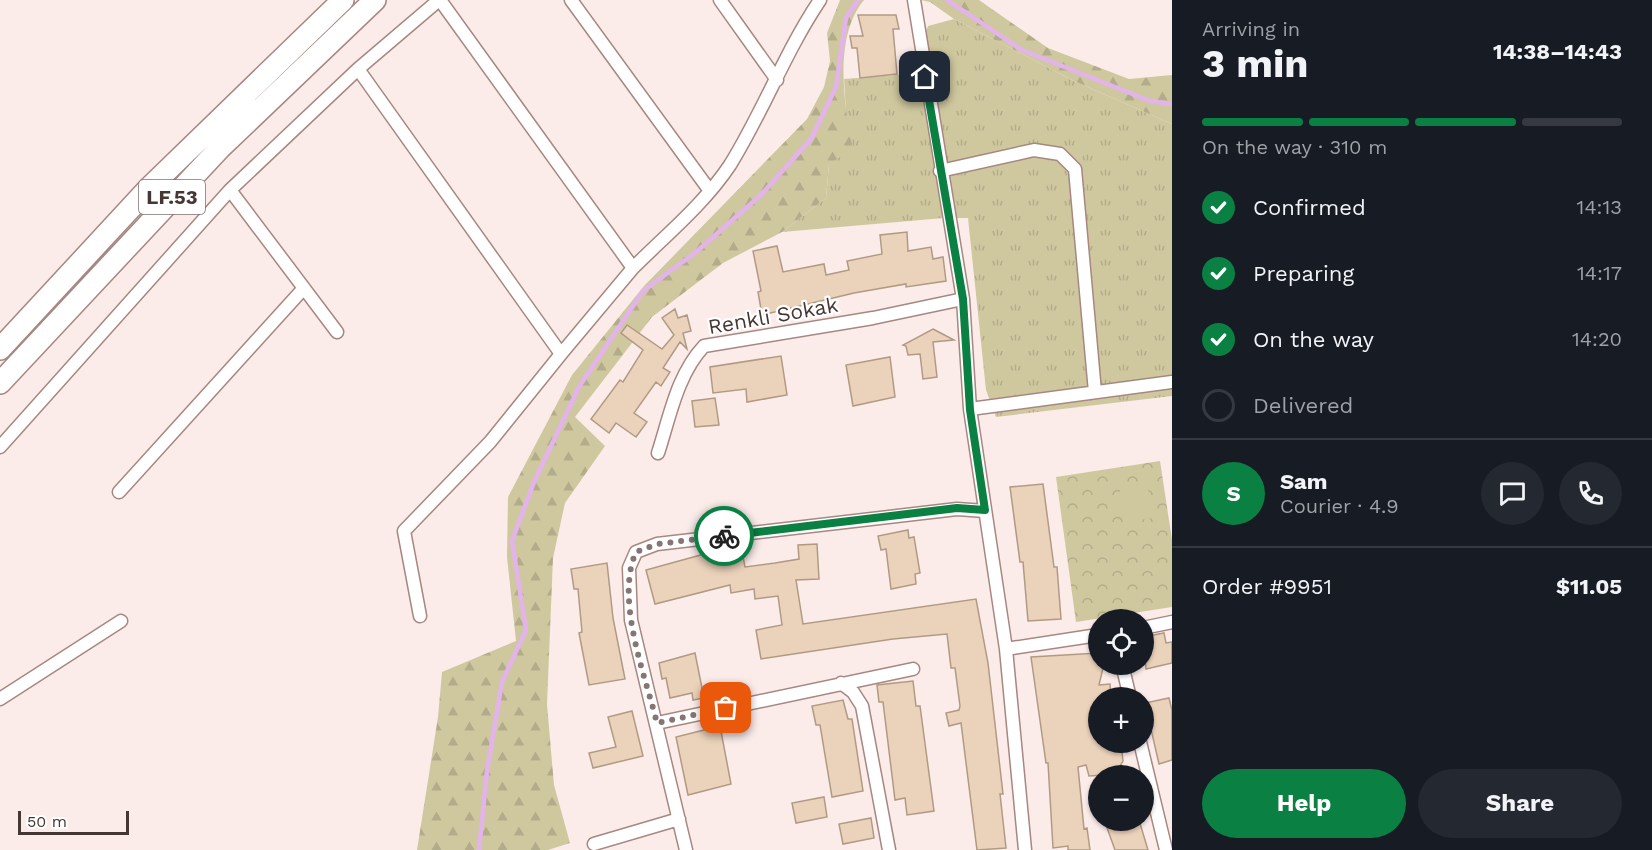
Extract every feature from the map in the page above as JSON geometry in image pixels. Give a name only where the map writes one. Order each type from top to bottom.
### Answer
[{"type":"highway","name":"LF.53","points":[[0,349],[150,187],[344,0]]},
{"type":"highway","name":"LF.53","points":[[0,383],[220,148],[375,0]]},
{"type":"street","points":[[0,447],[230,190],[358,69],[439,0],[633,268]]},
{"type":"street","points":[[571,0],[710,191]]},
{"type":"street","points":[[720,0],[777,80]]},
{"type":"street","points":[[420,616],[404,531],[490,442],[633,268],[710,191],[730,165],[777,80],[803,25],[820,0]]},
{"type":"street","points":[[914,4],[963,299],[970,410],[1006,649],[1025,850]]},
{"type":"street","points":[[358,69],[561,354]]},
{"type":"street","points":[[940,171],[1034,150],[1060,154],[1076,170],[1095,392]]},
{"type":"street","points":[[230,190],[337,332]]},
{"type":"street","points":[[119,492],[304,288]]},
{"type":"street","name":"Renkli Sokak","points":[[658,453],[679,384],[690,360],[704,346],[873,318],[963,299]]},
{"type":"street","points":[[970,410],[1172,382]]},
{"type":"street","points":[[687,850],[631,620],[629,568],[636,552],[657,544],[957,508],[985,510]]},
{"type":"street","points":[[0,699],[121,621]]},
{"type":"street","points":[[1154,626],[1172,622]]},
{"type":"street","points":[[1006,649],[1088,637]]},
{"type":"street","points":[[657,723],[914,669]]},
{"type":"street","points":[[841,683],[853,692],[862,706],[889,850]]},
{"type":"street","points":[[1143,753],[1166,850]]},
{"type":"street","points":[[594,844],[679,819]]},
{"type":"green space","points":[[840,0],[864,0],[854,15],[845,52],[844,93],[853,149],[829,164],[826,198],[782,232],[723,263],[652,317],[575,417],[605,446],[565,503],[553,558],[547,704],[554,785],[570,843],[548,850],[417,850],[438,717],[442,672],[516,641],[507,557],[508,497],[572,375],[644,286],[807,119],[824,87],[830,61],[827,33]]},
{"type":"green space","points":[[921,0],[979,0],[1048,48],[1129,79],[1172,75],[1172,124],[1074,81],[954,19],[930,2]]},
{"type":"green space","points":[[954,19],[1074,81],[1172,124],[1172,396],[996,417],[986,390],[968,218],[944,218],[782,232],[826,198],[829,164],[846,112],[844,79],[909,74],[928,26]]},
{"type":"green space","points":[[1160,461],[1172,540],[1172,607],[1154,610],[1088,609],[1088,620],[1076,622],[1056,477]]},
{"type":"green space","points":[[1147,483],[1153,518],[1125,522],[1119,485]]},
{"type":"building","points":[[858,15],[896,15],[899,29],[893,29],[897,74],[860,78],[857,48],[852,48],[850,36],[863,36]]},
{"type":"building","points":[[907,232],[908,251],[931,247],[933,259],[943,257],[946,281],[906,287],[906,284],[854,293],[762,315],[758,292],[761,291],[753,251],[777,246],[783,272],[824,264],[826,275],[849,270],[847,261],[882,254],[880,235]]},
{"type":"building","points":[[675,309],[678,318],[687,315],[691,331],[683,333],[687,349],[680,342],[663,368],[670,372],[661,386],[656,382],[634,413],[647,422],[636,437],[616,423],[609,433],[591,419],[620,380],[623,382],[643,350],[621,333],[627,325],[662,349],[674,335],[662,318]]},
{"type":"building","points":[[933,329],[954,340],[933,342],[937,377],[923,379],[920,354],[908,355],[906,346],[903,345]]},
{"type":"building","points":[[781,356],[787,395],[747,402],[746,389],[713,393],[710,367]]},
{"type":"building","points":[[890,357],[895,397],[853,406],[846,365]]},
{"type":"building","points":[[715,398],[719,425],[695,427],[692,401]]},
{"type":"building","points":[[1043,484],[1054,567],[1057,567],[1061,619],[1028,621],[1023,562],[1020,562],[1010,487]]},
{"type":"building","points":[[908,530],[909,538],[914,537],[920,573],[915,574],[916,584],[891,589],[886,549],[881,550],[878,536]]},
{"type":"building","points":[[817,544],[819,579],[796,580],[803,624],[976,599],[988,663],[1003,794],[1000,794],[1006,848],[977,850],[961,723],[949,726],[946,713],[959,710],[960,706],[955,668],[951,668],[947,634],[893,639],[761,659],[756,630],[782,625],[778,596],[755,599],[754,589],[731,593],[730,585],[655,604],[646,570],[708,553],[709,556],[742,551],[745,567],[775,563],[799,559],[798,545]]},
{"type":"building","points":[[607,563],[613,618],[625,679],[589,685],[579,633],[582,632],[578,589],[574,589],[571,569]]},
{"type":"building","points":[[1164,633],[1166,643],[1172,642],[1172,663],[1154,667],[1154,635]]},
{"type":"building","points":[[695,653],[704,698],[693,700],[692,693],[670,698],[666,678],[662,679],[659,663]]},
{"type":"building","points":[[1088,654],[1088,675],[1101,675],[1099,685],[1110,684],[1110,687],[1088,687],[1088,753],[1122,753],[1123,761],[1121,765],[1088,765],[1088,772],[1086,765],[1078,767],[1084,829],[1087,828],[1090,850],[1068,850],[1068,846],[1053,848],[1048,763],[1046,763],[1031,657]]},
{"type":"building","points":[[913,681],[916,706],[920,706],[934,811],[907,815],[905,798],[895,800],[883,702],[879,702],[877,685]]},
{"type":"building","points":[[1169,698],[1172,710],[1172,760],[1159,764],[1154,742],[1154,701]]},
{"type":"building","points":[[843,700],[848,719],[852,719],[863,791],[832,797],[820,725],[816,725],[812,706]]},
{"type":"building","points":[[632,711],[643,756],[593,768],[589,753],[616,747],[608,717]]},
{"type":"building","points":[[720,726],[731,784],[688,795],[676,737]]},
{"type":"building","points":[[824,797],[827,817],[796,823],[792,803]]},
{"type":"building","points":[[871,818],[874,838],[843,844],[839,824]]},
{"type":"building","points":[[1108,831],[1142,831],[1148,850],[1115,850]]},
{"type":"waterway","points":[[479,850],[487,771],[502,682],[526,630],[512,541],[534,482],[579,387],[643,291],[695,253],[762,194],[811,139],[836,87],[846,18],[858,0]]},
{"type":"waterway","points":[[947,0],[1022,50],[1150,101],[1172,104]]},
{"type":"way so far","points":[[724,536],[657,544],[636,552],[629,568],[631,620],[657,723],[726,708]]},
{"type":"route","points":[[724,536],[957,508],[985,510],[970,410],[963,299],[925,77]]}]
